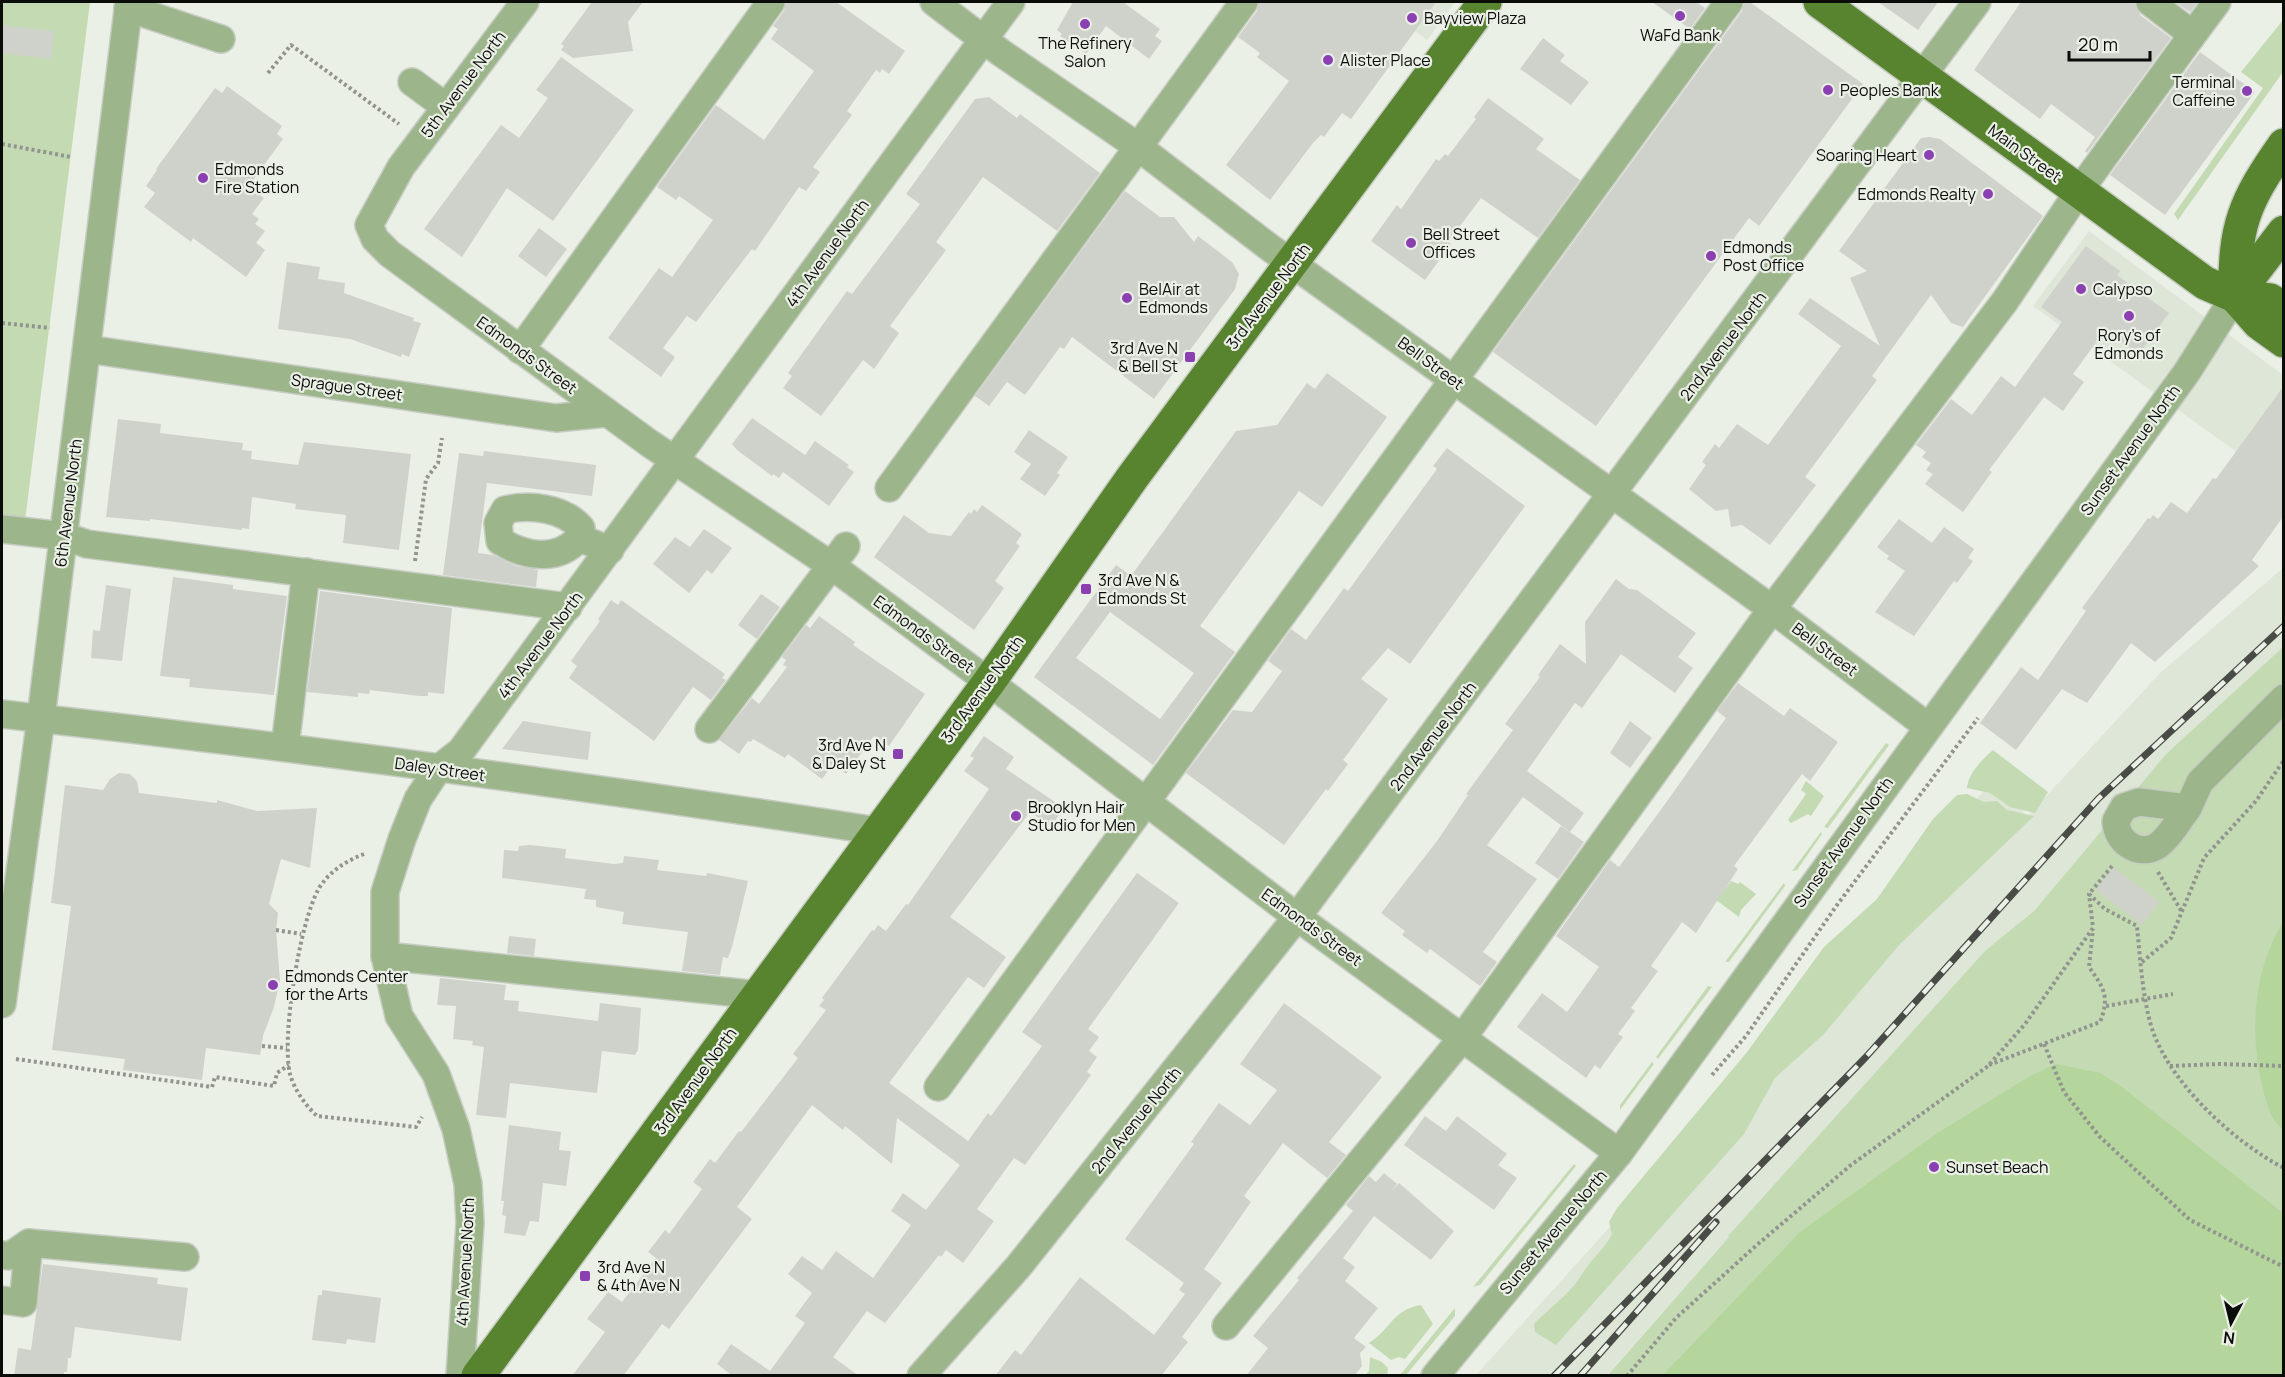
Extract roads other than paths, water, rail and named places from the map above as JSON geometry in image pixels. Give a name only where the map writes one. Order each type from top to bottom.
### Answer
[{"type":"main road","name":"3rd Avenue North","points":[[478,1376],[989,681],[1132,478],[1293,264],[1485,2]]},
{"type":"main road","name":"Main Street","points":[[1820,2],[2205,283],[2235,296],[2270,300],[2283,309]]},
{"type":"main road","points":[[2235,296],[2235,260],[2240,224],[2254,188],[2283,145]]},
{"type":"main road","points":[[2235,296],[2283,232]]},
{"type":"main road","name":"Main Street","points":[[2235,296],[2259,323],[2283,341]]},
{"type":"street","name":"5th Avenue North","points":[[401,167],[525,2]]},
{"type":"street","points":[[520,350],[771,2]]},
{"type":"street","name":"Bell Street","points":[[934,2],[983,39],[1137,146],[1293,264],[1772,609],[1927,726]]},
{"type":"street","name":"4th Avenue North","points":[[460,1376],[470,1223],[468,1184],[456,1129],[436,1074],[399,1016],[385,956],[385,892],[413,810],[438,769],[461,751],[1011,2]]},
{"type":"street","points":[[889,488],[1244,2]]},
{"type":"street","points":[[938,1087],[1729,2]]},
{"type":"street","name":"2nd Avenue North","points":[[921,1376],[1018,1267],[1297,917],[1923,78],[1977,2]]},
{"type":"street","points":[[2150,2],[2188,31],[2191,37]]},
{"type":"street","points":[[1226,1326],[1463,1037],[1772,609],[2006,301],[2079,192],[2217,2]]},
{"type":"street","points":[[129,5],[221,39]]},
{"type":"street","name":"6th Avenue North","points":[[2,1004],[8,906],[41,718],[129,5]]},
{"type":"street","points":[[412,82],[446,107]]},
{"type":"street","name":"Edmonds Street","points":[[401,167],[369,225],[375,239],[390,254],[675,461],[839,556],[989,681],[1297,917],[1619,1153]]},
{"type":"street","name":"Sunset Avenue North","points":[[1435,1376],[1619,1153],[1927,726],[2187,372],[2235,296]]},
{"type":"street","name":"Sprague Street","points":[[87,349],[556,418],[607,413]]},
{"type":"street","points":[[2,529],[64,536],[87,544],[568,607]]},
{"type":"street","points":[[579,538],[610,550]]},
{"type":"street","points":[[709,729],[839,556]]},
{"type":"street","points":[[285,747],[306,572]]},
{"type":"street","points":[[2188,808],[2139,802],[2131,804],[2119,813],[2116,829],[2119,837],[2130,847],[2144,848],[2161,844],[2188,808],[2200,782],[2283,698]]},
{"type":"street","name":"Daley Street","points":[[2,714],[285,747],[879,831]]},
{"type":"street","points":[[385,956],[759,995]]},
{"type":"street","points":[[2,1255],[10,1256],[29,1243],[185,1257]]},
{"type":"street","points":[[2,1300],[23,1302],[29,1243]]},
{"type":"railway","points":[[1554,1376],[1865,1058],[2098,799],[2284,626]]},
{"type":"railway","points":[[1580,1376],[1716,1222]]},
{"type":"place","name":"WaFd Bank","points":[[1680,16]]},
{"type":"place","name":"Bayview Plaza","points":[[1412,18]]},
{"type":"place","name":"The Refinery Salon","points":[[1085,24]]},
{"type":"place","name":"Alister Place","points":[[1328,60]]},
{"type":"place","name":"Peoples Bank","points":[[1828,90]]},
{"type":"place","name":"Terminal Caffeine","points":[[2247,91]]},
{"type":"place","name":"Soaring Heart","points":[[1929,155]]},
{"type":"place","name":"Edmonds Fire Station","points":[[203,178]]},
{"type":"place","name":"Edmonds Realty","points":[[1988,194]]},
{"type":"place","name":"Bell Street Offices","points":[[1411,243]]},
{"type":"place","name":"Edmonds Post Office","points":[[1711,256]]},
{"type":"place","name":"Calypso","points":[[2081,289]]},
{"type":"place","name":"BelAir at Edmonds","points":[[1127,298]]},
{"type":"place","name":"Rory's of Edmonds","points":[[2129,316]]},
{"type":"place","name":"3rd Ave N & Bell St","points":[[1190,357]]},
{"type":"place","name":"3rd Ave N & Edmonds St","points":[[1086,589]]},
{"type":"place","name":"3rd Ave N & Daley St","points":[[898,754]]},
{"type":"place","name":"Brooklyn Hair Studio for Men","points":[[1016,816]]},
{"type":"place","name":"Edmonds Center for the Arts","points":[[273,985]]},
{"type":"place","name":"Sunset Beach","points":[[1934,1167]]},
{"type":"place","name":"3rd Ave N & 4th Ave N","points":[[585,1276]]}]
